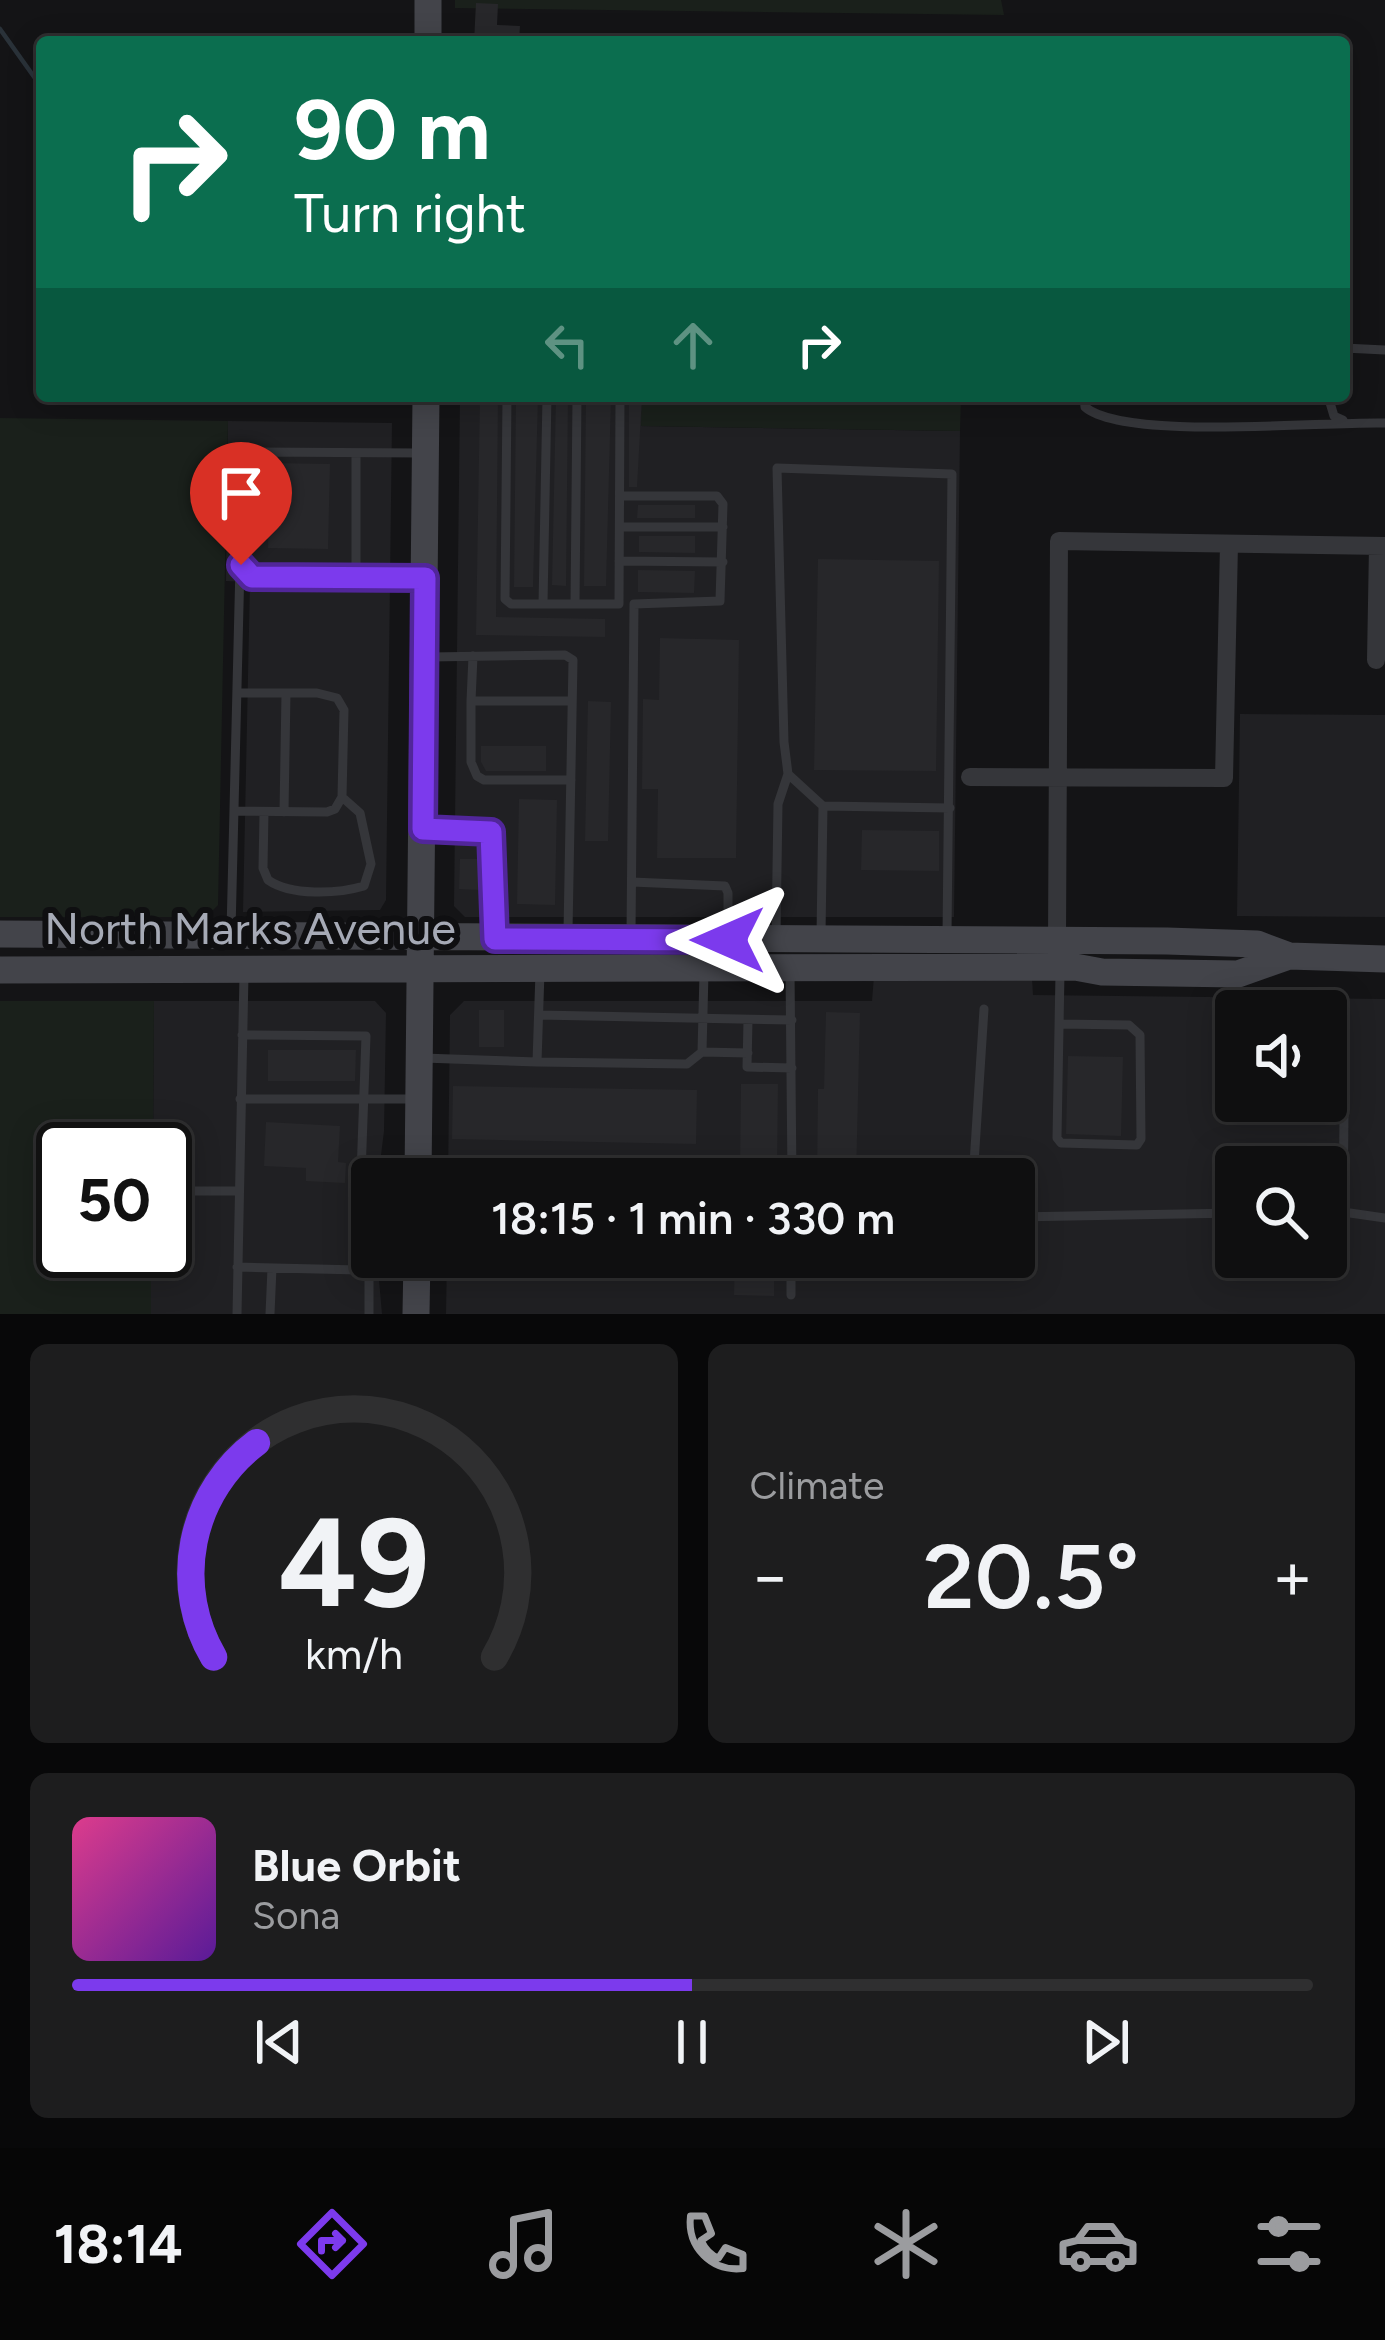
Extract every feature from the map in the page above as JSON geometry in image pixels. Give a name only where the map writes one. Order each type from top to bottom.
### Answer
[{"type":"main road","points":[[428,0],[428,36]]},
{"type":"main road","points":[[418,1158],[426,402]]},
{"type":"main road","name":"North Marks Avenue","points":[[0,934],[947,940],[1064,958],[1102,972],[1238,974],[1289,956]]},
{"type":"main road","name":"North Marks Avenue","points":[[0,970],[790,970],[1064,958],[1167,940],[1257,944],[1289,956],[1385,959]]},
{"type":"main road","points":[[416,1314],[417,1278]]},
{"type":"street","points":[[1064,958],[1058,777],[1059,542],[1381,546],[1376,660]]},
{"type":"street","points":[[970,777],[1224,778],[1229,544]]},
{"type":"lane","points":[[1350,348],[1385,350]]},
{"type":"lane","points":[[507,402],[505,599],[511,604],[720,601],[723,504],[717,496],[620,496]]},
{"type":"lane","points":[[543,604],[547,402]]},
{"type":"lane","points":[[575,604],[578,402]]},
{"type":"lane","points":[[619,604],[620,402]]},
{"type":"lane","points":[[1085,402],[1097,417],[1124,422],[1385,423]]},
{"type":"lane","points":[[1330,402],[1334,416],[1346,422]]},
{"type":"lane","points":[[230,937],[243,460],[257,452],[426,453]]},
{"type":"lane","points":[[356,453],[356,578]]},
{"type":"lane","points":[[702,1052],[704,970],[718,958],[759,951],[776,939],[778,804],[788,774],[777,468],[952,474],[947,940]]},
{"type":"lane","points":[[620,527],[723,527]]},
{"type":"lane","points":[[620,561],[723,562]]},
{"type":"lane","points":[[241,565],[252,577],[425,578]]},
{"type":"lane","points":[[631,939],[634,604]]},
{"type":"lane","points":[[424,657],[565,655],[573,660],[568,939]]},
{"type":"lane","points":[[473,656],[471,762],[477,776],[484,780],[571,779]]},
{"type":"lane","points":[[234,811],[327,812],[342,797],[344,710],[337,698],[317,693],[237,693]]},
{"type":"lane","points":[[284,812],[286,693]]},
{"type":"lane","points":[[471,701],[572,701]]},
{"type":"lane","points":[[788,774],[823,806],[950,808]]},
{"type":"lane","points":[[264,812],[263,868],[268,880],[293,890],[351,890],[364,886],[371,864],[360,813],[342,797]]},
{"type":"lane","points":[[821,940],[823,806]]},
{"type":"lane","points":[[423,829],[491,832],[495,939]]},
{"type":"lane","points":[[632,882],[724,886],[728,940]]},
{"type":"lane","points":[[1059,1024],[1130,1025],[1140,1035],[1141,1139],[1137,1145],[1061,1143],[1058,1138],[1059,1024],[1064,958]]},
{"type":"lane","points":[[237,1314],[244,970]]},
{"type":"lane","points":[[537,1062],[541,970]]},
{"type":"lane","points":[[790,970],[791,1158]]},
{"type":"lane","points":[[974,1158],[984,1009]]},
{"type":"lane","points":[[539,1015],[792,1020]]},
{"type":"lane","points":[[748,1020],[747,1067],[792,1068]]},
{"type":"lane","points":[[242,1035],[366,1036],[362,1158]]},
{"type":"lane","points":[[290,1035],[290,1050]]},
{"type":"lane","points":[[312,1035],[312,1050]]},
{"type":"lane","points":[[338,1035],[338,1050]]},
{"type":"lane","points":[[421,1058],[687,1064],[702,1052],[748,1052]]},
{"type":"lane","points":[[290,1081],[290,1099]]},
{"type":"lane","points":[[313,1081],[313,1099]]},
{"type":"lane","points":[[339,1081],[339,1098]]},
{"type":"lane","points":[[241,1099],[420,1099]]},
{"type":"lane","points":[[192,1191],[238,1192]]},
{"type":"lane","points":[[1347,1213],[1385,1218]]},
{"type":"lane","points":[[1035,1217],[1215,1214]]},
{"type":"lane","points":[[237,1267],[351,1270]]},
{"type":"lane","points":[[270,1314],[272,1268]]},
{"type":"lane","points":[[365,1278],[368,1314]]},
{"type":"lane","points":[[791,1278],[791,1295]]},
{"type":"shaded area","points":[[455,0],[1001,0],[1004,15],[455,8]]},
{"type":"shaded area","points":[[460,402],[642,402],[642,426],[960,431],[954,917],[465,917],[454,906]]},
{"type":"shaded area","points":[[642,402],[961,402],[960,431],[641,426]]},
{"type":"shaded area","points":[[0,418],[228,421],[218,905],[206,917],[0,917]]},
{"type":"shaded area","points":[[228,421],[392,423],[386,900],[380,910],[243,912],[250,582],[226,581]]},
{"type":"shaded area","points":[[1240,714],[1385,715],[1385,917],[1237,916]]},
{"type":"shaded area","points":[[874,976],[1032,978],[1033,995],[1215,997],[1215,1122],[1347,1122],[1347,999],[1385,999],[1385,1314],[446,1314],[447,1278],[1035,1278],[1035,1158],[448,1158],[450,1015],[464,1001],[872,1001]]},
{"type":"shaded area","points":[[0,1001],[154,1001],[153,1122],[36,1122],[36,1278],[151,1278],[151,1314],[0,1314]]},
{"type":"shaded area","points":[[154,1001],[375,1001],[386,1013],[384,1131],[381,1158],[351,1158],[351,1278],[379,1278],[382,1314],[151,1314],[151,1278],[192,1278],[192,1122],[153,1122]]},
{"type":"building","points":[[476,3],[498,4],[497,25],[520,26],[519,36],[474,36]]},
{"type":"building","points":[[480,402],[498,402],[496,617],[605,619],[605,637],[476,635]]},
{"type":"building","points":[[516,402],[538,402],[533,587],[514,587]]},
{"type":"building","points":[[556,402],[568,402],[566,586],[552,585]]},
{"type":"building","points":[[586,402],[611,402],[606,586],[584,586]]},
{"type":"building","points":[[629,402],[642,402],[637,487],[629,487]]},
{"type":"building","points":[[270,463],[330,464],[328,549],[268,548]]},
{"type":"building","points":[[638,505],[695,505],[695,518],[637,518]]},
{"type":"building","points":[[639,536],[695,536],[695,553],[639,552]]},
{"type":"building","points":[[818,559],[939,561],[936,771],[814,770]]},
{"type":"building","points":[[638,570],[695,571],[694,593],[638,592]]},
{"type":"building","points":[[660,638],[739,640],[736,858],[657,858],[658,789],[642,789],[643,699],[659,700]]},
{"type":"building","points":[[588,701],[611,702],[608,841],[585,841]]},
{"type":"building","points":[[481,746],[546,746],[546,771],[486,771]]},
{"type":"building","points":[[519,799],[557,800],[555,905],[517,904]]},
{"type":"building","points":[[862,830],[939,831],[939,871],[861,870]]},
{"type":"building","points":[[460,859],[480,859],[480,890],[459,889]]},
{"type":"building","points":[[479,1010],[504,1010],[504,1047],[479,1047]]},
{"type":"building","points":[[826,1012],[860,1013],[857,1158],[817,1158],[818,1089],[824,1089]]},
{"type":"building","points":[[268,1050],[356,1050],[355,1081],[268,1081]]},
{"type":"building","points":[[1068,1056],[1123,1057],[1121,1136],[1066,1134]]},
{"type":"building","points":[[741,1084],[778,1084],[777,1158],[740,1158]]},
{"type":"building","points":[[453,1086],[697,1090],[696,1144],[452,1139]]},
{"type":"building","points":[[266,1122],[340,1126],[338,1162],[346,1163],[345,1183],[306,1181],[306,1168],[264,1166]]},
{"type":"building","points":[[734,1278],[774,1278],[774,1296],[734,1295]]},
{"type":"waterway","points":[[0,29],[36,80]]},
{"type":"route","points":[[241,565],[252,577],[425,578],[423,829],[491,832],[495,939],[728,940]]}]
